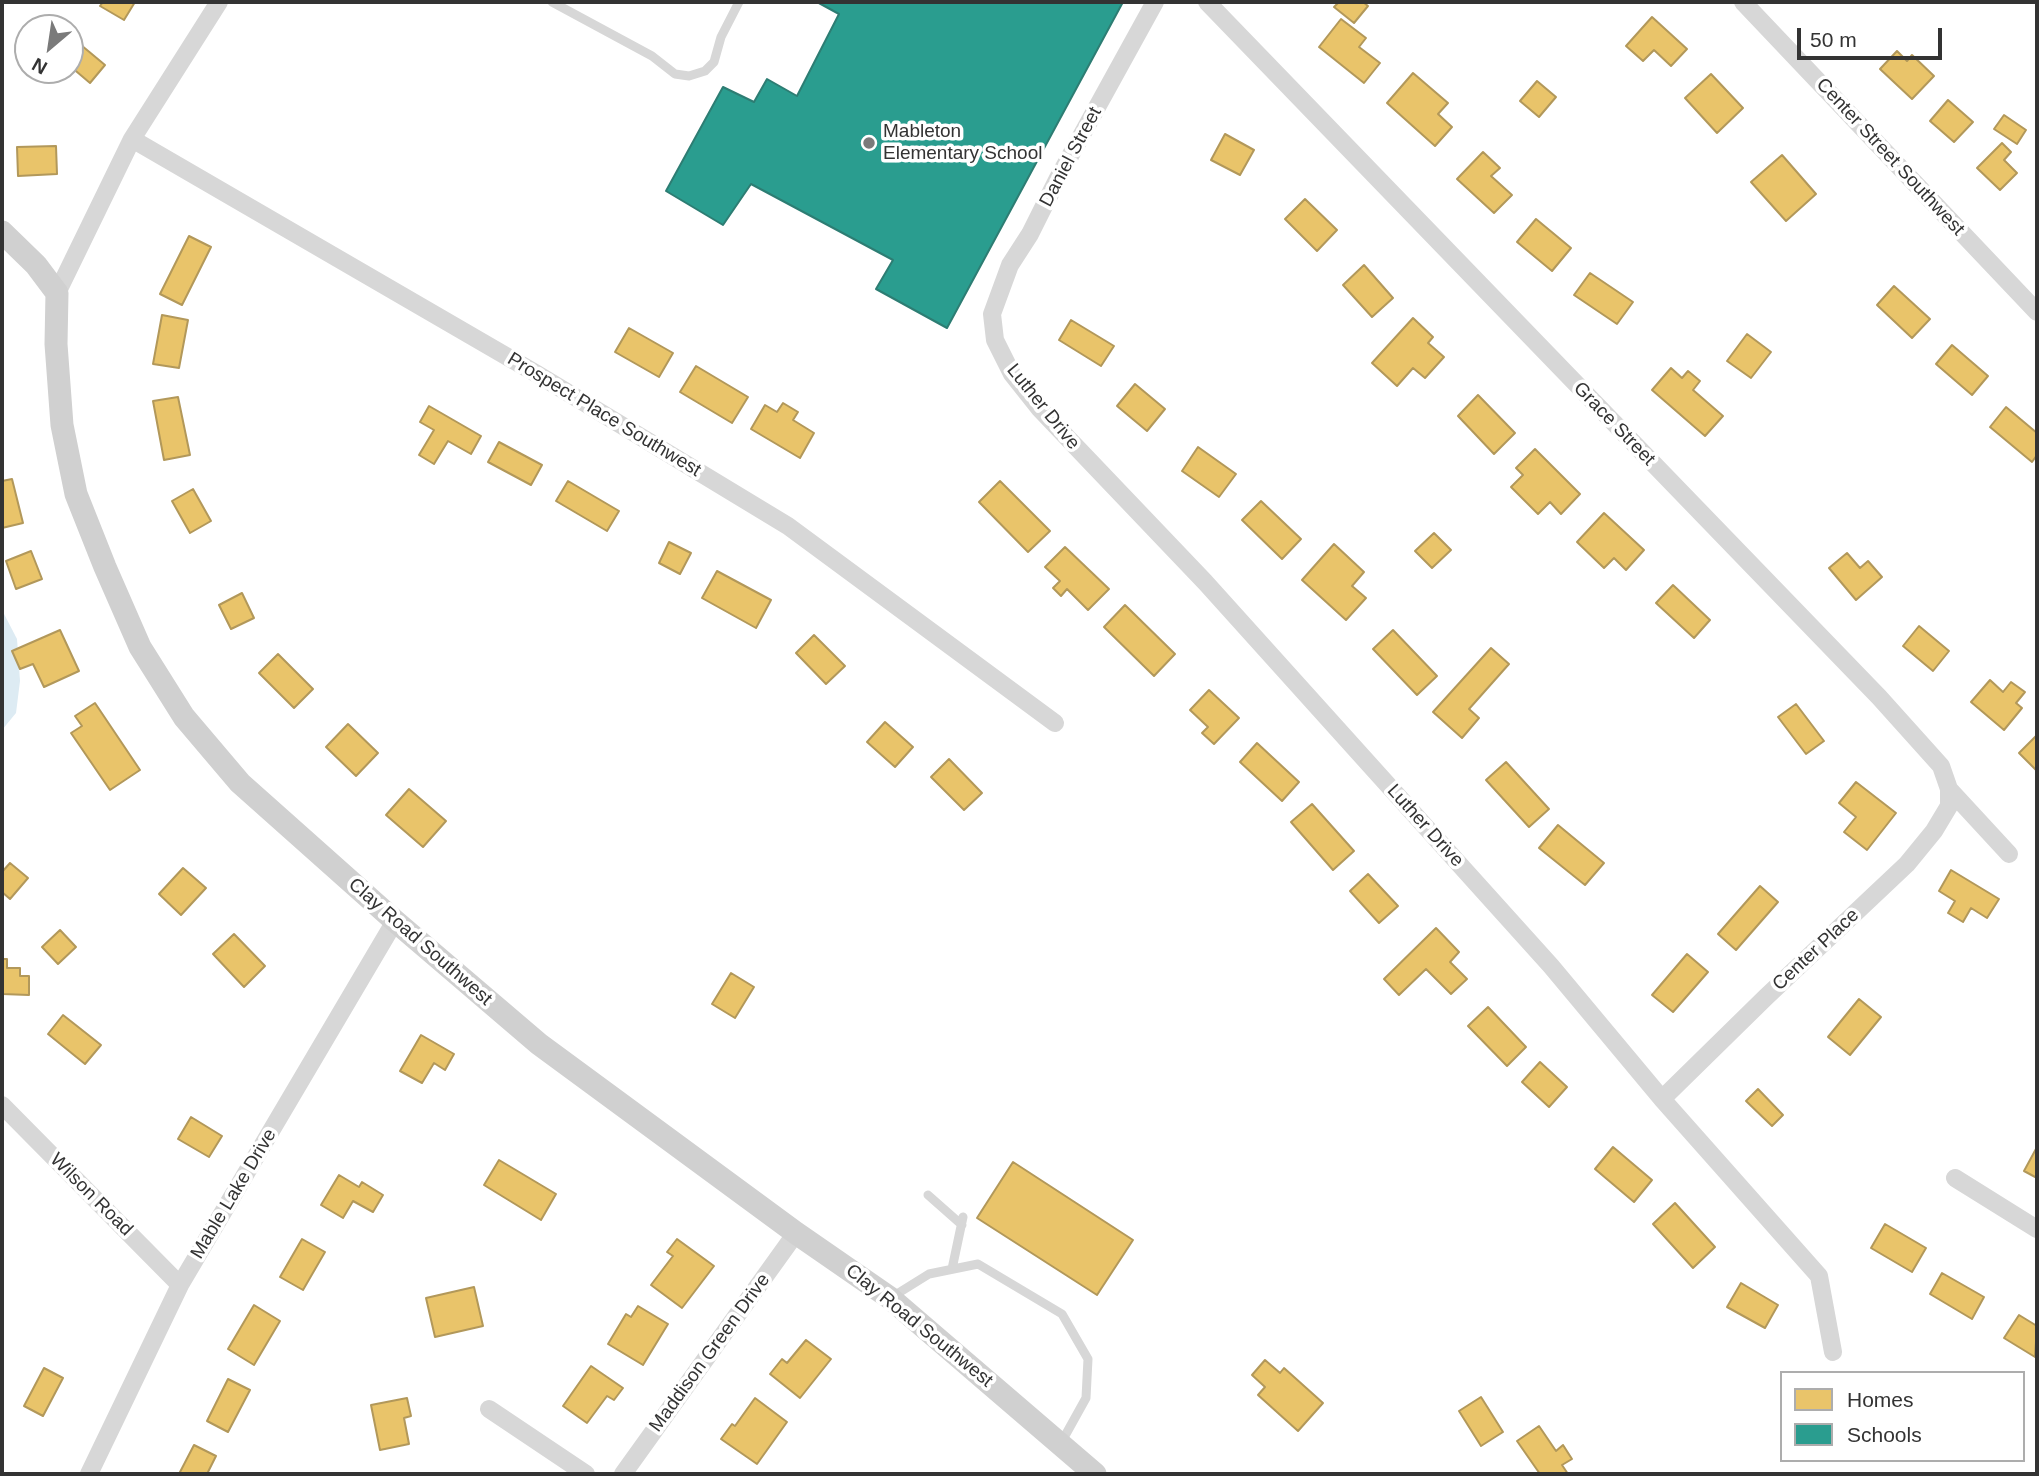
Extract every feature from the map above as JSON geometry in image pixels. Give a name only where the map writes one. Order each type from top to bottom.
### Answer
[{"type":"street","points":[[2,232],[36,265],[57,293],[132,139],[219,2]]},
{"type":"street","name":"Daniel Street","points":[[992,314],[1010,265],[1030,234],[1155,2]]},
{"type":"street","name":"Grace Street","points":[[1207,2],[1880,697],[1941,766],[1949,789],[2009,854]]},
{"type":"street","name":"Center Street Southwest","points":[[1744,2],[2037,312]]},
{"type":"street","name":"Prospect Place Southwest","points":[[132,139],[537,374],[788,526],[1055,723]]},
{"type":"street","name":"Clay Road Southwest","points":[[57,293],[56,344],[62,425],[76,494],[140,647],[184,717],[240,783],[540,1044],[796,1233],[890,1298],[1096,1474]]},
{"type":"street","name":"Luther Drive","points":[[992,314],[995,340],[1012,373],[1039,408],[1214,592],[1551,966],[1662,1099],[1819,1276],[1833,1352]]},
{"type":"street","name":"Center Place","points":[[1662,1099],[1907,864],[1934,831],[1949,806],[1949,789]]},
{"type":"street","name":"Mable Lake Drive","points":[[89,1474],[180,1285],[396,921]]},
{"type":"street","name":"Wilson Road","points":[[2,1105],[180,1285]]},
{"type":"street","points":[[1955,1178],[2037,1229]]},
{"type":"street","name":"Maddison Green Drive","points":[[623,1474],[796,1233]]},
{"type":"street","points":[[489,1409],[586,1474]]},
{"type":"lane","points":[[552,2],[652,56],[675,74],[689,76],[705,71],[714,62],[721,37],[739,2]]},
{"type":"lane","points":[[928,1195],[962,1221],[952,1269]]},
{"type":"lane","points":[[890,1298],[929,1274],[978,1264],[1062,1314],[1088,1359],[1086,1398],[1061,1443]]},
{"type":"shaded area","points":[[2,610],[17,639],[20,681],[16,713],[2,730]]},
{"type":"building: Homes","points":[[103,2],[135,2],[124,20],[100,6]]},
{"type":"building: Homes","points":[[1339,2],[1363,2],[1368,6],[1354,23],[1334,7]]},
{"type":"building: Homes","points":[[1652,17],[1687,49],[1671,66],[1654,50],[1643,61],[1626,46]]},
{"type":"building: Homes","points":[[1341,19],[1366,38],[1359,47],[1380,63],[1364,83],[1319,47]]},
{"type":"building: Homes","points":[[84,48],[105,65],[90,83],[84,78]]},
{"type":"building: Homes","points":[[1897,51],[1907,61],[1912,55],[1934,76],[1912,99],[1880,69]]},
{"type":"building: Homes","points":[[1413,73],[1448,103],[1438,114],[1452,127],[1435,146],[1387,103]]},
{"type":"building: Homes","points":[[1711,74],[1743,108],[1717,133],[1685,98]]},
{"type":"building: Homes","points":[[1537,81],[1556,97],[1539,117],[1520,101]]},
{"type":"building: Homes","points":[[1948,100],[1973,122],[1954,142],[1930,121]]},
{"type":"building: Homes","points":[[2004,115],[2026,130],[2017,144],[1994,129]]},
{"type":"building: Homes","points":[[1225,134],[1254,150],[1240,175],[1211,160]]},
{"type":"building: Homes","points":[[2002,143],[2011,152],[2004,160],[2017,173],[2000,190],[1977,168]]},
{"type":"building: Homes","points":[[56,146],[57,174],[18,176],[17,147]]},
{"type":"building: Homes","points":[[1483,152],[1500,168],[1491,176],[1512,195],[1494,213],[1457,179]]},
{"type":"building: Homes","points":[[1782,155],[1816,194],[1786,221],[1751,182]]},
{"type":"building: Homes","points":[[1305,199],[1337,230],[1317,251],[1285,219]]},
{"type":"building: Homes","points":[[1536,219],[1571,248],[1552,271],[1517,242]]},
{"type":"building: Homes","points":[[189,236],[211,247],[182,305],[160,294]]},
{"type":"building: Homes","points":[[1364,265],[1393,298],[1372,317],[1343,285]]},
{"type":"building: Homes","points":[[1590,273],[1633,302],[1617,324],[1574,295]]},
{"type":"building: Homes","points":[[1894,286],[1930,319],[1912,338],[1877,305]]},
{"type":"building: Homes","points":[[162,315],[188,320],[179,368],[153,364]]},
{"type":"building: Homes","points":[[1413,318],[1433,337],[1428,343],[1444,357],[1425,378],[1413,368],[1397,386],[1372,363]]},
{"type":"building: Homes","points":[[1071,320],[1114,346],[1101,366],[1059,340]]},
{"type":"building: Homes","points":[[629,328],[673,353],[659,377],[615,352]]},
{"type":"building: Homes","points":[[1747,334],[1771,352],[1751,378],[1727,361]]},
{"type":"building: Homes","points":[[1952,345],[1988,376],[1972,395],[1936,364]]},
{"type":"building: Homes","points":[[696,366],[748,397],[732,423],[680,392]]},
{"type":"building: Homes","points":[[1671,368],[1682,378],[1688,371],[1700,381],[1693,390],[1723,416],[1705,436],[1652,390]]},
{"type":"building: Homes","points":[[1135,384],[1165,409],[1147,431],[1117,406]]},
{"type":"building: Homes","points":[[1478,395],[1515,433],[1494,454],[1458,416]]},
{"type":"building: Homes","points":[[178,397],[190,455],[164,460],[153,401]]},
{"type":"building: Homes","points":[[783,403],[798,412],[793,420],[814,433],[800,458],[751,429],[765,405],[777,412]]},
{"type":"building: Homes","points":[[429,406],[481,436],[471,454],[448,441],[434,464],[419,455],[434,430],[420,422]]},
{"type":"building: Homes","points":[[2006,407],[2037,433],[2037,455],[2032,462],[1990,427]]},
{"type":"building: Homes","points":[[499,442],[542,465],[531,485],[488,462]]},
{"type":"building: Homes","points":[[1198,447],[1236,474],[1219,497],[1182,471]]},
{"type":"building: Homes","points":[[1535,449],[1580,494],[1561,514],[1550,502],[1538,514],[1511,487],[1523,475],[1516,468]]},
{"type":"building: Homes","points":[[12,479],[23,523],[2,528],[2,481]]},
{"type":"building: Homes","points":[[568,481],[619,511],[607,531],[556,501]]},
{"type":"building: Homes","points":[[1000,481],[1050,531],[1028,552],[979,502]]},
{"type":"building: Homes","points":[[193,489],[211,521],[190,533],[172,501]]},
{"type":"building: Homes","points":[[1261,501],[1301,539],[1282,559],[1242,520]]},
{"type":"building: Homes","points":[[1604,513],[1644,550],[1626,570],[1614,558],[1604,568],[1577,542]]},
{"type":"building: Homes","points":[[1434,533],[1451,550],[1432,568],[1415,551]]},
{"type":"building: Homes","points":[[669,542],[691,553],[680,574],[659,563]]},
{"type":"building: Homes","points":[[1334,544],[1364,572],[1352,586],[1366,598],[1346,620],[1302,580]]},
{"type":"building: Homes","points":[[1065,547],[1109,589],[1088,610],[1067,589],[1061,596],[1053,588],[1060,581],[1045,567]]},
{"type":"building: Homes","points":[[31,551],[42,579],[16,589],[6,561]]},
{"type":"building: Homes","points":[[1847,553],[1860,568],[1868,561],[1882,577],[1856,600],[1829,568]]},
{"type":"building: Homes","points":[[717,571],[771,600],[756,628],[702,598]]},
{"type":"building: Homes","points":[[1673,585],[1710,620],[1694,638],[1656,603]]},
{"type":"building: Homes","points":[[242,593],[254,618],[231,629],[219,605]]},
{"type":"building: Homes","points":[[1125,605],[1175,654],[1154,676],[1104,627]]},
{"type":"building: Homes","points":[[1919,626],[1949,651],[1933,671],[1903,646]]},
{"type":"building: Homes","points":[[60,630],[79,671],[44,687],[33,664],[20,669],[12,651]]},
{"type":"building: Homes","points":[[1393,630],[1437,676],[1417,695],[1373,649]]},
{"type":"building: Homes","points":[[814,635],[845,666],[826,684],[796,653]]},
{"type":"building: Homes","points":[[1491,648],[1509,664],[1469,709],[1479,718],[1462,738],[1433,712]]},
{"type":"building: Homes","points":[[278,654],[313,689],[294,708],[259,673]]},
{"type":"building: Homes","points":[[1990,680],[2003,692],[2011,682],[2025,692],[2016,703],[2022,708],[2004,730],[1971,702]]},
{"type":"building: Homes","points":[[1209,690],[1239,718],[1214,744],[1202,733],[1208,727],[1190,710]]},
{"type":"building: Homes","points":[[95,703],[140,770],[110,790],[71,733],[82,726],[75,716]]},
{"type":"building: Homes","points":[[1796,704],[1824,741],[1806,754],[1778,717]]},
{"type":"building: Homes","points":[[885,722],[913,747],[895,767],[867,742]]},
{"type":"building: Homes","points":[[348,724],[378,753],[356,776],[326,747]]},
{"type":"building: Homes","points":[[2037,735],[2037,771],[2019,753]]},
{"type":"building: Homes","points":[[1257,743],[1299,782],[1282,801],[1240,762]]},
{"type":"building: Homes","points":[[949,759],[982,793],[964,810],[931,777]]},
{"type":"building: Homes","points":[[1506,762],[1549,809],[1529,827],[1486,780]]},
{"type":"building: Homes","points":[[1856,782],[1896,813],[1867,850],[1844,832],[1856,817],[1839,803]]},
{"type":"building: Homes","points":[[409,789],[446,821],[423,847],[386,815]]},
{"type":"building: Homes","points":[[1312,804],[1354,851],[1333,870],[1291,822]]},
{"type":"building: Homes","points":[[1558,825],[1604,863],[1585,885],[1539,848]]},
{"type":"building: Homes","points":[[10,863],[28,878],[10,899],[2,892],[2,872]]},
{"type":"building: Homes","points":[[183,868],[206,888],[181,915],[159,894]]},
{"type":"building: Homes","points":[[1951,870],[1999,899],[1987,918],[1971,908],[1963,922],[1948,913],[1955,901],[1939,891]]},
{"type":"building: Homes","points":[[1368,874],[1398,906],[1379,923],[1350,891]]},
{"type":"building: Homes","points":[[1760,886],[1778,902],[1736,950],[1718,934]]},
{"type":"building: Homes","points":[[1436,928],[1459,952],[1450,962],[1467,979],[1451,994],[1426,969],[1399,995],[1384,979]]},
{"type":"building: Homes","points":[[60,930],[76,947],[58,964],[42,947]]},
{"type":"building: Homes","points":[[234,934],[265,966],[244,987],[213,954]]},
{"type":"building: Homes","points":[[1687,954],[1708,972],[1673,1012],[1652,995]]},
{"type":"building: Homes","points":[[2,959],[7,959],[7,968],[20,968],[20,976],[29,976],[29,995],[2,994]]},
{"type":"building: Homes","points":[[731,973],[754,987],[735,1018],[712,1004]]},
{"type":"building: Homes","points":[[1859,999],[1881,1017],[1850,1055],[1828,1037]]},
{"type":"building: Homes","points":[[1488,1007],[1526,1047],[1507,1066],[1468,1026]]},
{"type":"building: Homes","points":[[63,1015],[101,1045],[85,1064],[48,1034]]},
{"type":"building: Homes","points":[[421,1035],[454,1054],[445,1070],[434,1063],[422,1083],[400,1071]]},
{"type":"building: Homes","points":[[1540,1062],[1567,1087],[1549,1107],[1522,1082]]},
{"type":"building: Homes","points":[[1758,1089],[1783,1115],[1772,1126],[1746,1101]]},
{"type":"building: Homes","points":[[191,1117],[222,1136],[209,1157],[178,1139]]},
{"type":"building: Homes","points":[[1613,1147],[1652,1180],[1634,1202],[1595,1169]]},
{"type":"building: Homes","points":[[2037,1147],[2037,1178],[2024,1171]]},
{"type":"building: Homes","points":[[499,1160],[556,1194],[541,1220],[484,1185]]},
{"type":"building: Homes","points":[[1013,1162],[1133,1240],[1097,1295],[977,1218]]},
{"type":"building: Homes","points":[[339,1175],[359,1187],[362,1182],[383,1195],[373,1212],[353,1201],[343,1218],[321,1205]]},
{"type":"building: Homes","points":[[1675,1203],[1715,1247],[1693,1268],[1653,1224]]},
{"type":"building: Homes","points":[[1885,1224],[1926,1248],[1912,1272],[1871,1248]]},
{"type":"building: Homes","points":[[302,1239],[325,1252],[303,1290],[280,1277]]},
{"type":"building: Homes","points":[[677,1239],[714,1266],[682,1308],[651,1285],[673,1256],[667,1252]]},
{"type":"building: Homes","points":[[1942,1273],[1984,1297],[1972,1319],[1930,1294]]},
{"type":"building: Homes","points":[[1741,1283],[1778,1305],[1765,1328],[1727,1307]]},
{"type":"building: Homes","points":[[474,1287],[483,1326],[435,1337],[426,1298]]},
{"type":"building: Homes","points":[[254,1305],[280,1321],[254,1365],[228,1349]]},
{"type":"building: Homes","points":[[638,1306],[668,1324],[643,1365],[608,1344],[626,1314],[631,1317]]},
{"type":"building: Homes","points":[[2019,1315],[2037,1326],[2035,1357],[2004,1338]]},
{"type":"building: Homes","points":[[806,1340],[831,1359],[800,1398],[770,1374],[782,1359],[787,1363]]},
{"type":"building: Homes","points":[[1265,1360],[1280,1373],[1284,1368],[1323,1403],[1298,1431],[1258,1395],[1265,1387],[1252,1375]]},
{"type":"building: Homes","points":[[591,1366],[623,1388],[614,1400],[607,1396],[587,1423],[563,1406]]},
{"type":"building: Homes","points":[[44,1368],[63,1378],[43,1416],[24,1406]]},
{"type":"building: Homes","points":[[228,1379],[250,1390],[228,1432],[207,1421]]},
{"type":"building: Homes","points":[[1481,1397],[1503,1432],[1481,1446],[1459,1411]]},
{"type":"building: Homes","points":[[407,1398],[411,1416],[404,1418],[409,1444],[380,1450],[371,1405]]},
{"type":"building: Homes","points":[[755,1398],[787,1422],[757,1464],[721,1439],[732,1424],[735,1426]]},
{"type":"building: Homes","points":[[1539,1426],[1556,1451],[1563,1445],[1572,1459],[1562,1465],[1568,1474],[1540,1474],[1517,1441]]},
{"type":"building: Homes","points":[[194,1445],[216,1456],[207,1474],[179,1474]]},
{"type":"building: Schools","name":"Mableton Elementary School","points":[[817,2],[1123,2],[947,328],[876,289],[893,260],[751,184],[723,225],[666,191],[723,87],[754,102],[767,79],[797,96],[839,14]]},
{"type":"place","name":"Mableton Elementary School","points":[[869,143]]}]
